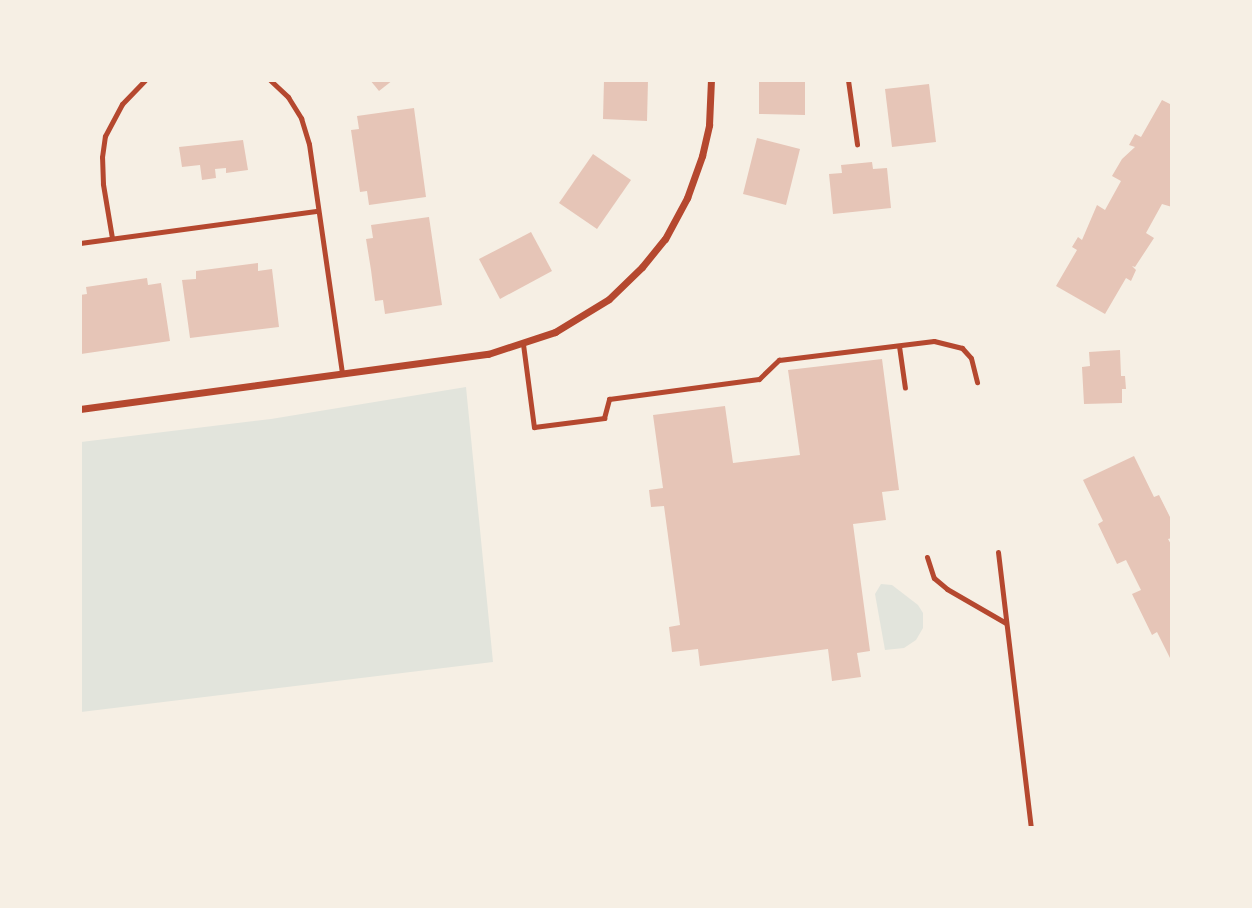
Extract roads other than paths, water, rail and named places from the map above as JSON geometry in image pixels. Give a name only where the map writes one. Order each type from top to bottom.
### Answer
[{"type":"street","points":[[80,409],[488,354],[523,344],[583,318],[609,299],[642,267],[665,239],[687,198],[702,156],[709,125],[711,80]]},
{"type":"lane","points":[[112,238],[103,184],[102,157],[105,136],[122,104],[145,80]]},
{"type":"lane","points":[[270,80],[288,97],[301,118],[309,145],[342,373]]},
{"type":"lane","points":[[848,80],[857,144]]},
{"type":"lane","points":[[80,243],[318,211]]},
{"type":"lane","points":[[523,344],[534,427],[604,418],[609,399],[759,379],[779,360],[934,341],[962,348],[971,358],[977,382]]},
{"type":"lane","points":[[899,346],[905,388]]},
{"type":"lane","points":[[998,552],[1031,828]]},
{"type":"lane","points":[[927,557],[934,578],[947,589],[1006,623]]}]
